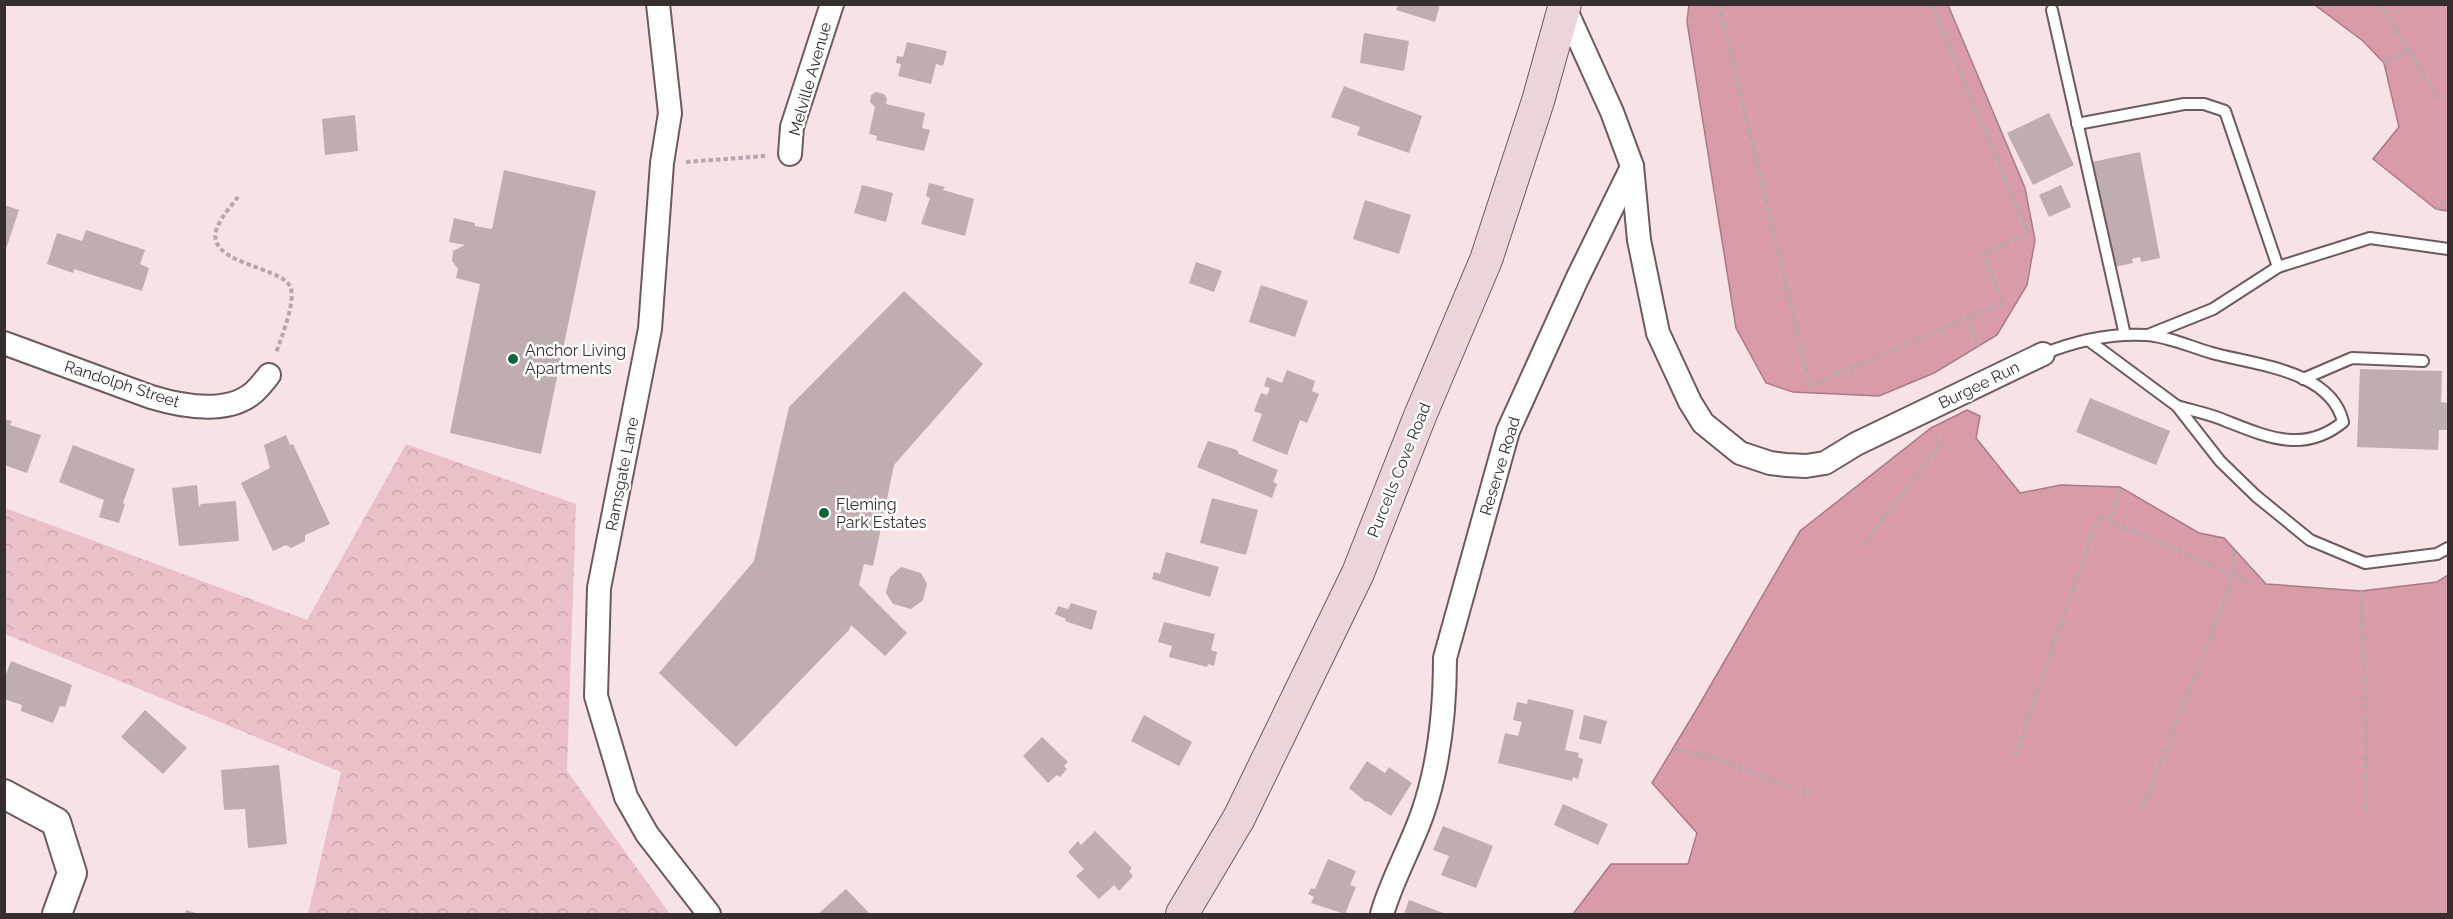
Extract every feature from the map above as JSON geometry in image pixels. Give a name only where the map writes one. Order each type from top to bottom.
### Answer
[{"type":"main road","name":"Purcells Cove Road","points":[[1182,915],[1239,818],[1358,573],[1420,416],[1486,260],[1538,101],[1565,5]]},
{"type":"street","name":"Ramsgate Lane","points":[[658,4],[670,113],[662,163],[650,329],[599,588],[596,696],[626,797],[647,834],[709,915]]},
{"type":"street","name":"Melville Avenue","points":[[790,154],[792,127],[832,4]]},
{"type":"street","points":[[1565,5],[1612,112],[1632,166]]},
{"type":"street","name":"Burgee Run","points":[[1632,166],[1639,240],[1658,333],[1690,402],[1703,423],[1740,453],[1786,465],[1806,466],[1826,463],[1856,444],[2043,354]]},
{"type":"street","name":"Reserve Road","points":[[1382,915],[1424,811],[1440,735],[1445,697],[1445,658],[1508,432],[1577,279],[1632,166]]},
{"type":"street","name":"Randolph Street","points":[[4,343],[173,404],[213,406],[242,400],[269,375]]},
{"type":"street","points":[[4,794],[56,822],[72,873],[57,915]]},
{"type":"lane","points":[[2052,10],[2125,335]]},
{"type":"lane","points":[[2077,124],[2184,104],[2204,104],[2225,111],[2278,267]]},
{"type":"lane","points":[[2148,335],[2213,309],[2278,267],[2370,238],[2448,249]]},
{"type":"lane","name":"Burgee Run","points":[[2043,354],[2067,344],[2088,340],[2125,335],[2148,335],[2241,361],[2276,368],[2303,379],[2324,390],[2340,411],[2343,422],[2331,432],[2315,438],[2290,440],[2275,438],[2177,406]]},
{"type":"lane","points":[[2088,340],[2177,406],[2220,461],[2256,496],[2310,540],[2365,562],[2437,554],[2448,548]]},
{"type":"lane","points":[[2303,379],[2352,358],[2423,361]]},
{"type":"path","points":[[1719,4],[1810,386],[2003,303],[1983,253],[2029,234],[1931,4]]},
{"type":"path","points":[[2381,4],[2440,101]]},
{"type":"path","points":[[2384,63],[2409,50]]},
{"type":"path","points":[[662,163],[790,154]]},
{"type":"path","points":[[238,197],[217,226],[214,236],[219,247],[240,262],[284,279],[291,288],[291,304],[269,375]]},
{"type":"path","points":[[2436,209],[2448,200]]},
{"type":"path","points":[[1967,318],[1978,346]]},
{"type":"path","points":[[1863,545],[1941,443],[1931,428]]},
{"type":"path","points":[[2109,521],[2120,487]]},
{"type":"path","points":[[2015,755],[2099,516],[2235,573],[2251,582]]},
{"type":"path","points":[[2143,807],[2235,573],[2233,549]]},
{"type":"path","points":[[2361,591],[2366,718],[2366,817]]},
{"type":"path","points":[[1674,748],[1720,760],[1811,795]]},
{"type":"green space","points":[[406,444],[576,504],[567,771],[670,914],[308,914],[341,772],[5,634],[5,508],[307,620]]},
{"type":"shaded area","points":[[1689,4],[1948,5],[2025,188],[2035,240],[2027,285],[1997,335],[1934,373],[1879,396],[1793,392],[1766,383],[1736,328],[1687,22]]},
{"type":"shaded area","points":[[2315,5],[2448,5],[2448,211],[2436,209],[2373,159],[2399,127],[2384,63],[2363,41]]},
{"type":"shaded area","points":[[1967,410],[1980,416],[1976,438],[2020,493],[2061,485],[2120,487],[2199,533],[2224,538],[2266,584],[2361,591],[2437,582],[2448,575],[2448,914],[1573,914],[1611,864],[1688,864],[1697,833],[1652,783],[1800,531],[1931,428]]},
{"type":"building","points":[[1398,4],[1440,4],[1435,22],[1396,10]]},
{"type":"building","points":[[1364,33],[1409,41],[1404,71],[1360,63]]},
{"type":"building","points":[[907,42],[947,51],[943,66],[936,64],[931,84],[898,76],[901,64],[896,63],[897,56],[903,57]]},
{"type":"building","points":[[1344,86],[1422,116],[1409,153],[1357,135],[1360,127],[1331,117]]},
{"type":"building","points":[[876,92],[884,94],[887,99],[886,104],[925,113],[922,128],[930,130],[924,151],[876,140],[877,136],[869,134],[875,107],[870,102],[871,95]]},
{"type":"building","points":[[2049,113],[2074,165],[2033,185],[2007,133]]},
{"type":"building","points":[[355,115],[358,151],[325,155],[322,119]]},
{"type":"building","points":[[2140,152],[2160,258],[2141,262],[2140,257],[2132,259],[2133,263],[2115,267],[2092,162]]},
{"type":"building","name":"Anchor Living Apartments","points":[[504,170],[596,191],[541,454],[450,433],[480,284],[456,278],[458,269],[452,261],[453,251],[465,245],[449,242],[454,218],[475,223],[475,226],[492,229]]},
{"type":"building","points":[[929,183],[945,187],[943,190],[974,199],[965,236],[921,224],[930,198],[926,196]]},
{"type":"building","points":[[862,185],[893,193],[886,222],[854,213]]},
{"type":"building","points":[[2061,185],[2071,207],[2049,217],[2039,195]]},
{"type":"building","points":[[1365,200],[1411,215],[1399,254],[1353,239]]},
{"type":"building","points":[[4,205],[19,210],[5,252],[4,252]]},
{"type":"building","points":[[86,230],[145,250],[140,264],[149,268],[142,291],[74,269],[73,273],[47,264],[57,233],[82,241]]},
{"type":"building","points":[[1196,262],[1222,271],[1214,292],[1189,283]]},
{"type":"building","points":[[1261,285],[1308,301],[1295,337],[1249,322]]},
{"type":"building","name":"Fleming Park Estates","points":[[904,291],[983,364],[894,465],[873,566],[864,564],[859,585],[907,633],[885,656],[851,625],[849,630],[736,747],[659,673],[754,561],[789,407]]},
{"type":"building","points":[[2360,369],[2442,371],[2441,402],[2448,403],[2448,430],[2439,430],[2438,450],[2357,447]]},
{"type":"building","points":[[1287,370],[1315,381],[1312,391],[1319,394],[1307,423],[1300,420],[1287,455],[1252,441],[1262,414],[1254,411],[1261,393],[1267,395],[1270,388],[1264,386],[1267,377],[1282,383]]},
{"type":"building","points":[[2090,398],[2170,431],[2156,465],[2076,432]]},
{"type":"building","points":[[4,419],[12,421],[10,425],[41,435],[27,473],[4,465]]},
{"type":"building","points":[[286,435],[290,445],[293,444],[330,524],[305,535],[305,541],[291,548],[286,545],[273,551],[241,483],[270,468],[264,445]]},
{"type":"building","points":[[1208,441],[1237,450],[1239,454],[1278,470],[1273,482],[1277,484],[1272,498],[1197,467]]},
{"type":"building","points":[[73,445],[135,469],[123,503],[125,504],[119,523],[99,517],[104,500],[59,482]]},
{"type":"building","points":[[197,485],[199,507],[201,504],[236,501],[239,541],[179,546],[172,488]]},
{"type":"building","points":[[1212,498],[1258,510],[1246,555],[1200,543]]},
{"type":"building","points":[[1166,552],[1219,567],[1210,597],[1152,579],[1154,572],[1160,574]]},
{"type":"building","name":"Fleming Park Estates","points":[[901,567],[921,573],[927,584],[923,600],[911,609],[893,604],[886,593],[890,577]]},
{"type":"building","points":[[1071,603],[1097,611],[1092,630],[1065,621],[1066,619],[1055,614],[1058,606],[1068,609]]},
{"type":"building","points":[[1164,622],[1215,634],[1211,650],[1217,652],[1214,666],[1208,664],[1207,667],[1169,657],[1172,646],[1158,642]]},
{"type":"building","points":[[11,661],[72,685],[65,707],[60,706],[53,723],[21,711],[22,705],[4,699],[4,680]]},
{"type":"building","points":[[1528,699],[1574,710],[1565,750],[1579,753],[1578,757],[1583,759],[1578,779],[1573,777],[1572,781],[1498,763],[1505,733],[1518,736],[1522,722],[1513,720],[1517,702],[1527,704]]},
{"type":"building","points":[[145,710],[187,748],[163,774],[121,737]]},
{"type":"building","points":[[1144,715],[1192,742],[1179,766],[1131,741]]},
{"type":"building","points":[[1584,715],[1607,721],[1601,744],[1579,739]]},
{"type":"building","points":[[1042,737],[1068,762],[1064,766],[1067,769],[1060,777],[1057,775],[1048,783],[1023,756]]},
{"type":"building","points":[[1367,761],[1385,773],[1389,767],[1412,783],[1391,816],[1368,801],[1366,802],[1349,788]]},
{"type":"building","points":[[279,765],[287,844],[248,848],[245,809],[224,810],[221,770]]},
{"type":"building","points":[[1563,804],[1608,824],[1598,845],[1554,825]]},
{"type":"building","points":[[1443,826],[1493,846],[1476,888],[1441,875],[1449,856],[1433,850]]},
{"type":"building","points":[[1095,831],[1132,868],[1129,871],[1133,876],[1119,891],[1114,885],[1099,899],[1076,876],[1084,869],[1068,852],[1078,841],[1081,845]]},
{"type":"building","points":[[1328,859],[1356,871],[1350,885],[1356,887],[1345,914],[1311,903],[1314,897],[1308,894],[1311,888],[1315,889]]},
{"type":"building","points":[[846,889],[870,914],[818,914]]},
{"type":"building","points":[[1409,900],[1443,913],[1404,914]]},
{"type":"building","points":[[186,910],[199,914],[185,914]]},
{"type":"place","name":"Anchor Living Apartments","points":[[513,359]]},
{"type":"place","name":"Fleming Park Estates","points":[[824,513]]}]
